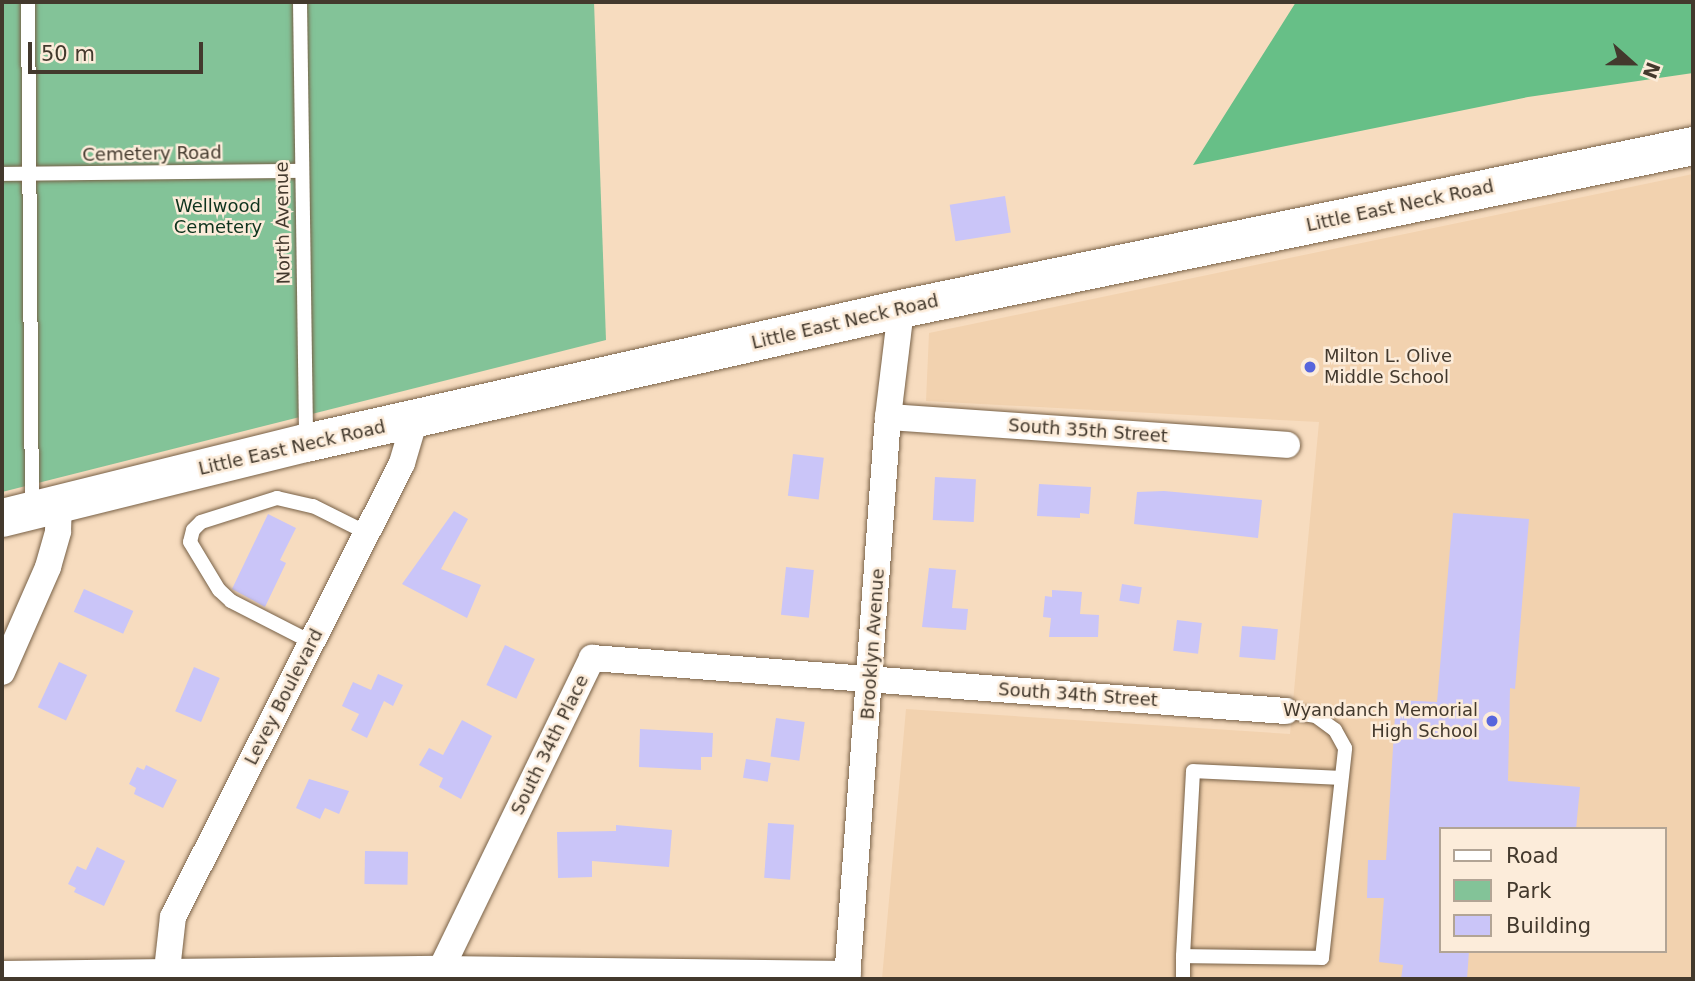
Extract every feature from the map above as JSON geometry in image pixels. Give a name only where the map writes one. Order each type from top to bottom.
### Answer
[{"type":"main road","name":"Little East Neck Road","points":[[31,511],[306,443],[901,309],[1693,146]]},
{"type":"street","name":"Brooklyn Avenue","points":[[847,977],[888,418],[901,309]]},
{"type":"street","name":"South 35th Street","points":[[888,418],[1287,445]]},
{"type":"street","name":"Levey Boulevard","points":[[166,975],[173,917],[402,463],[415,419]]},
{"type":"street","points":[[2,672],[48,567],[58,531],[31,511]]},
{"type":"street","name":"South 34th Place","points":[[441,969],[592,658],[870,679]]},
{"type":"street","name":"South 34th Street","points":[[870,679],[1286,711]]},
{"type":"street","points":[[2,974],[166,975],[441,969],[847,977]]},
{"type":"lane","points":[[28,2],[31,511]]},
{"type":"lane","name":"North Avenue","points":[[300,2],[306,443]]},
{"type":"lane","name":"Cemetery Road","points":[[2,174],[302,172]]},
{"type":"lane","points":[[311,642],[231,601],[219,590],[190,542],[193,530],[201,522],[277,498],[313,506],[367,533]]},
{"type":"lane","points":[[1183,956],[1322,958],[1345,748],[1335,730],[1316,716],[1286,711]]},
{"type":"lane","points":[[1183,979],[1193,771],[1341,778]]},
{"type":"shaded area","name":"Wyandanch Memorial High School","points":[[1693,174],[1693,979],[882,979],[906,709],[1290,734],[1319,422],[926,401],[929,333]]},
{"type":"green space","name":"Wellwood Cemetery","points":[[2,2],[594,2],[606,340],[2,492]]},
{"type":"green space","points":[[1296,2],[1693,2],[1693,73],[1528,97],[1193,165]]},
{"type":"building","points":[[1005,196],[1011,233],[955,241],[950,205]]},
{"type":"building","points":[[793,454],[824,458],[819,499],[788,496]]},
{"type":"building","points":[[935,477],[976,479],[974,522],[933,520]]},
{"type":"building","points":[[1039,484],[1091,487],[1089,514],[1080,513],[1080,518],[1037,516]]},
{"type":"building","points":[[1164,491],[1262,500],[1258,538],[1134,524],[1137,492]]},
{"type":"building","points":[[454,511],[468,519],[441,569],[481,585],[467,618],[402,584]]},
{"type":"building","points":[[1453,513],[1529,519],[1515,689],[1510,688],[1508,781],[1580,787],[1576,827],[1440,827],[1440,953],[1469,953],[1467,979],[1401,979],[1403,965],[1379,962],[1384,898],[1367,898],[1368,860],[1386,860],[1396,700],[1437,702]]},
{"type":"building","points":[[268,514],[296,528],[280,560],[286,563],[265,607],[232,589]]},
{"type":"building","points":[[786,567],[814,570],[809,618],[781,615]]},
{"type":"building","points":[[929,568],[956,570],[952,608],[968,609],[966,630],[922,627]]},
{"type":"building","points":[[1122,584],[1142,587],[1139,604],[1119,601]]},
{"type":"building","points":[[84,589],[133,611],[123,634],[74,612]]},
{"type":"building","points":[[1052,590],[1082,592],[1080,614],[1099,615],[1098,637],[1049,637],[1051,618],[1043,617],[1045,596],[1052,597]]},
{"type":"building","points":[[1177,620],[1202,623],[1198,654],[1173,651]]},
{"type":"building","points":[[1242,626],[1278,629],[1275,660],[1239,657]]},
{"type":"building","points":[[505,645],[535,659],[516,699],[486,685]]},
{"type":"building","points":[[59,662],[87,675],[66,720],[38,707]]},
{"type":"building","points":[[194,667],[220,678],[201,722],[175,711]]},
{"type":"building","points":[[378,674],[403,685],[393,706],[384,701],[367,738],[351,730],[359,714],[342,706],[353,682],[371,690]]},
{"type":"building","points":[[776,718],[805,722],[799,761],[771,757]]},
{"type":"building","points":[[462,720],[492,736],[461,799],[439,787],[443,778],[419,765],[429,748],[443,755]]},
{"type":"building","points":[[640,729],[713,733],[712,757],[701,757],[701,770],[639,767]]},
{"type":"building","points":[[746,759],[771,763],[768,782],[743,778]]},
{"type":"building","points":[[146,765],[177,780],[163,808],[134,794],[136,788],[129,784],[137,767],[144,770]]},
{"type":"building","points":[[309,779],[349,791],[339,814],[325,808],[320,819],[296,808]]},
{"type":"building","points":[[768,823],[794,825],[790,880],[764,878]]},
{"type":"building","points":[[616,825],[672,830],[669,867],[592,861],[592,877],[558,878],[557,832],[616,831]]},
{"type":"building","points":[[97,847],[125,861],[104,906],[74,892],[76,888],[68,884],[77,866],[86,870]]},
{"type":"building","points":[[365,851],[408,852],[407,885],[364,884]]},
{"type":"place","name":"Milton L. Olive Middle School","points":[[1310,367]]},
{"type":"place","name":"Wyandanch Memorial High School","points":[[1492,721]]}]
